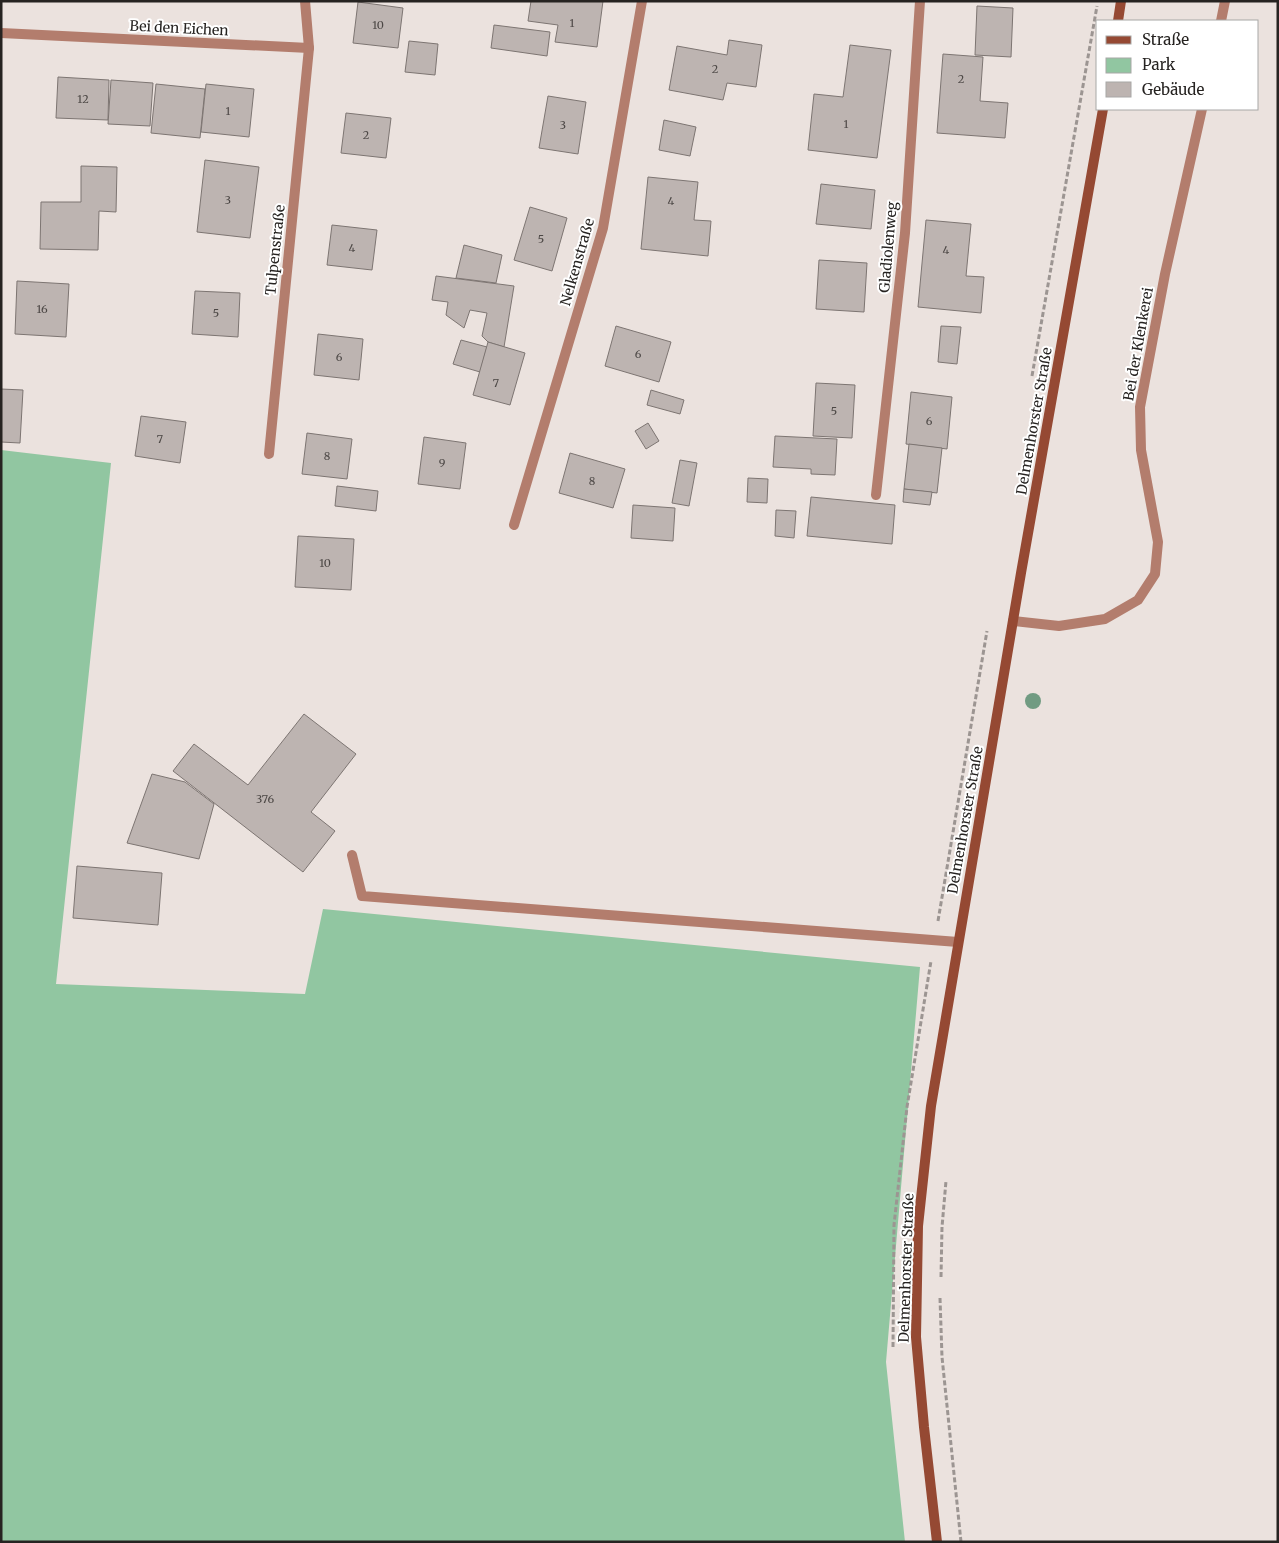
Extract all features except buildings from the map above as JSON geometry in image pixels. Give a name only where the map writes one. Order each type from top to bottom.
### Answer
[{"type":"street","points":[[305,1],[309,48]]},
{"type":"street","name":"Nelkenstraße","points":[[514,525],[603,228],[642,1]]},
{"type":"street","name":"Gladiolenweg","points":[[876,495],[905,233],[920,1]]},
{"type":"street","points":[[1118,20],[1121,1]]},
{"type":"street","points":[[1221,20],[1225,1]]},
{"type":"street","name":"Bei den Eichen","points":[[1,33],[309,48]]},
{"type":"street","name":"Tulpenstraße","points":[[269,454],[309,48]]},
{"type":"street","name":"Delmenhorster Straße","points":[[938,1542],[924,1427],[916,1336],[918,1226],[931,1106],[1102,110]]},
{"type":"street","name":"Bei der Klenkerei","points":[[1013,621],[1059,626],[1105,619],[1138,600],[1155,574],[1158,542],[1141,450],[1140,407],[1165,274],[1202,110]]},
{"type":"street","points":[[352,855],[362,896],[958,942]]},
{"type":"path","points":[[1054,247],[1098,1]]},
{"type":"path","points":[[940,1280],[942,1227],[947,1178]]},
{"type":"path","points":[[940,1289],[943,1367],[961,1542]]},
{"type":"green space","points":[[1,450],[111,463],[56,984],[305,994],[323,909],[920,967],[886,1362],[905,1542],[1,1542]]}]
